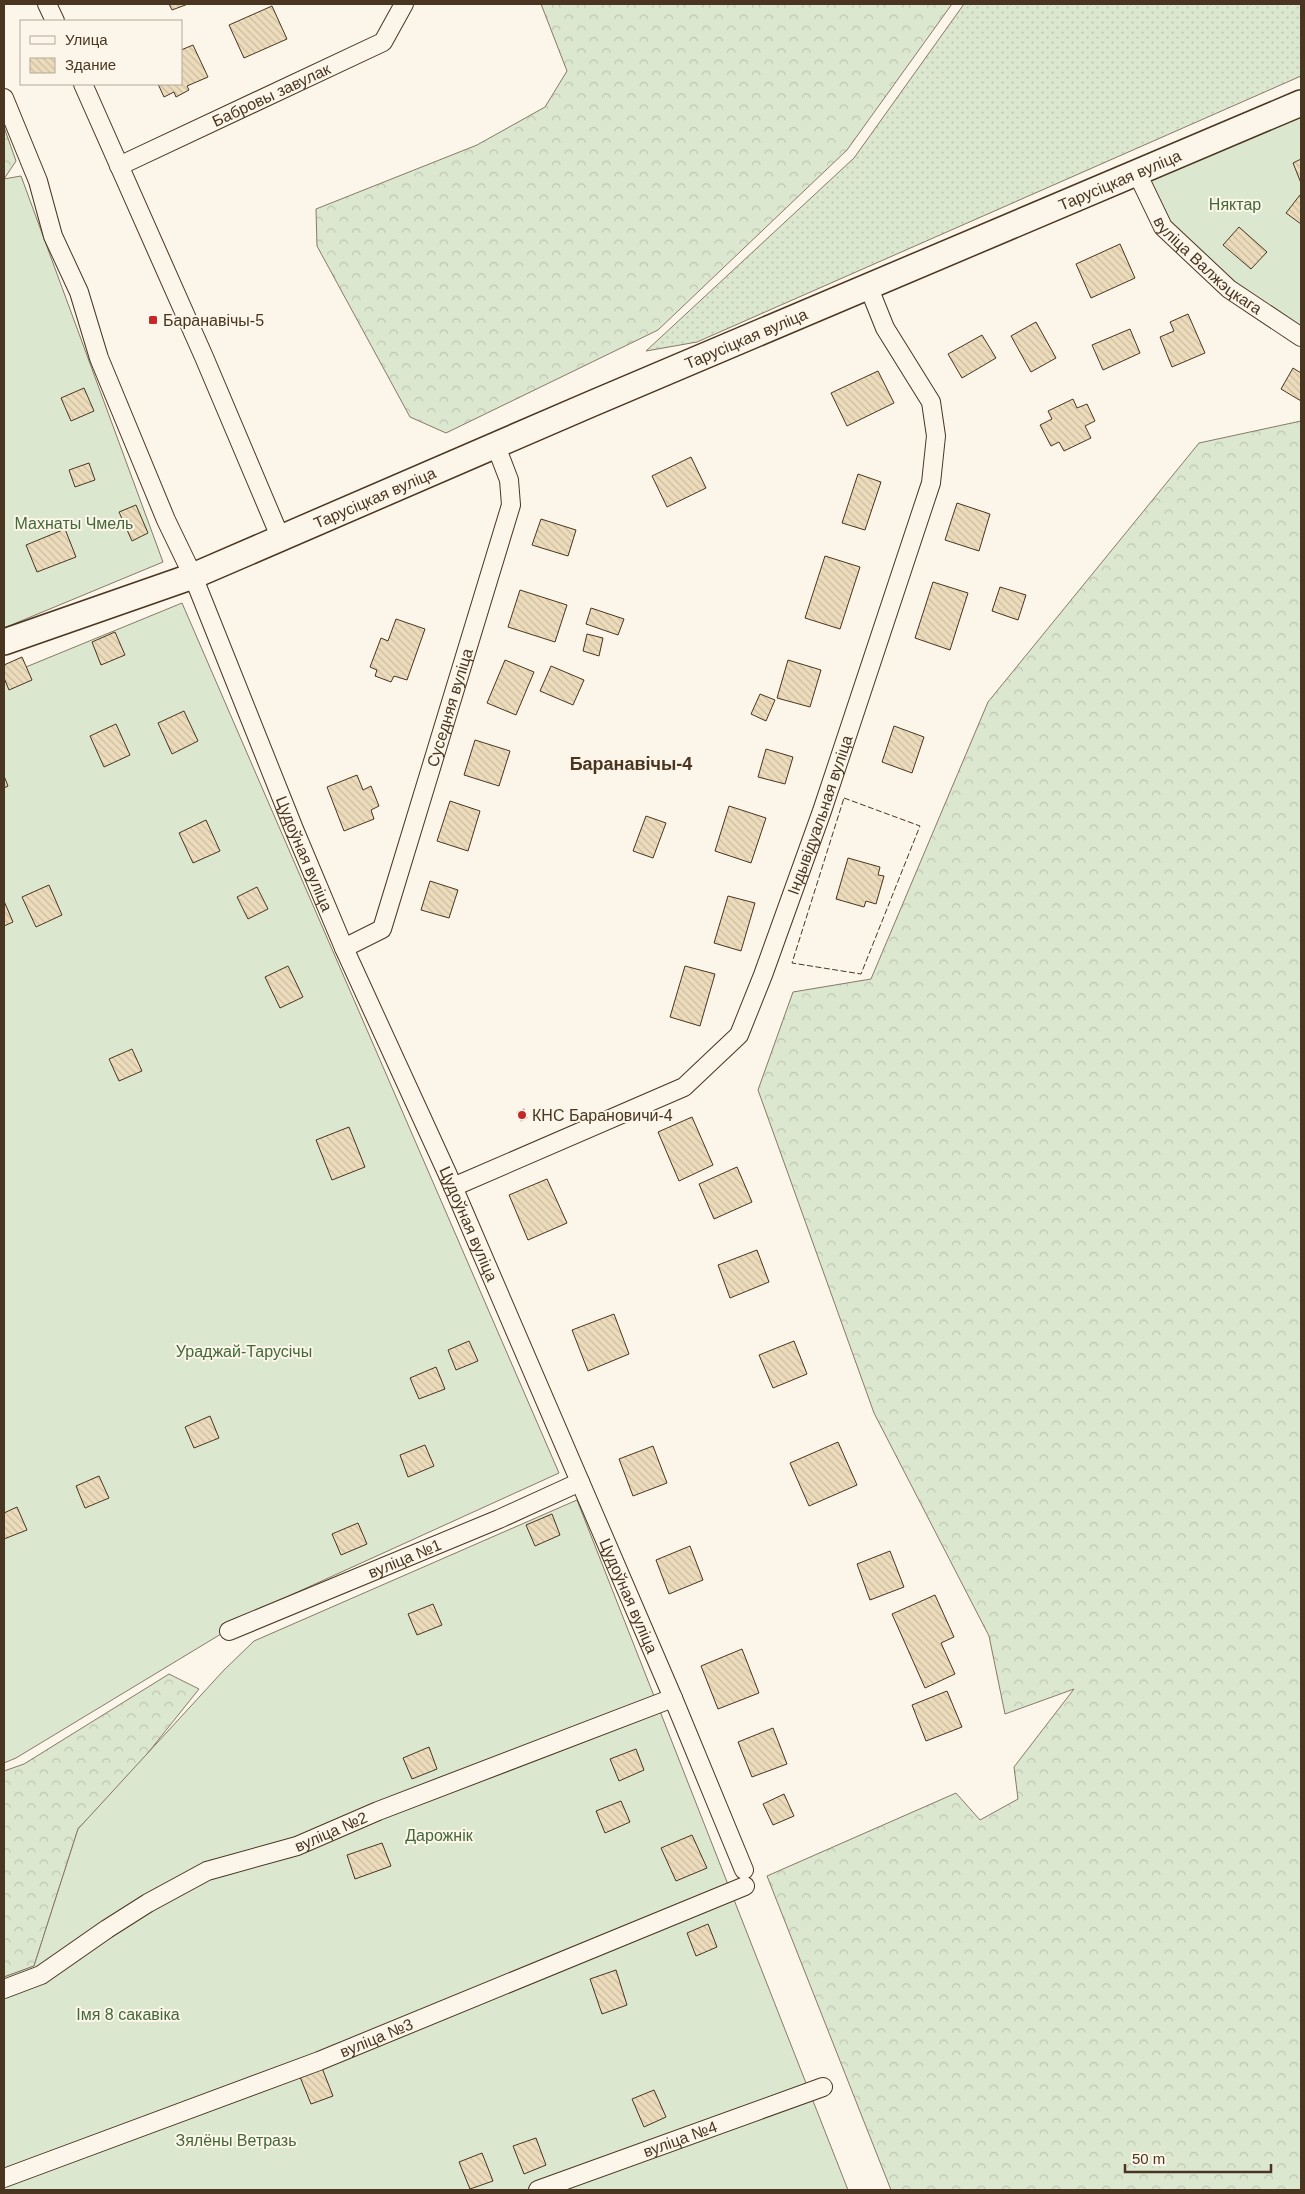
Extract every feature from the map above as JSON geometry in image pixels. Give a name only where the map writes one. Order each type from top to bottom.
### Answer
[{"type":"street","points":[[48,4],[55,20]]},
{"type":"street","name":"Бабровы завулак","points":[[119,166],[383,42],[404,4]]},
{"type":"street","points":[[83,85],[204,357],[281,539]]},
{"type":"street","name":"Цудоўная вуліца","points":[[4,98],[38,181],[53,236],[78,292],[99,358],[166,520],[193,576],[287,812],[344,948],[453,1187],[580,1482],[672,1698],[744,1878]]},
{"type":"street","name":"Тарусіцкая вуліца","points":[[4,642],[193,576],[1301,103]]},
{"type":"street","name":"вуліца Валжэцкага","points":[[1137,173],[1163,227],[1229,289],[1301,337]]},
{"type":"street","name":"Індывідуальная вуліца","points":[[453,1187],[684,1087],[739,1035],[763,975],[822,811],[931,483],[936,436],[931,402],[885,328],[869,288]]},
{"type":"street","name":"Суседняя вуліца","points":[[344,948],[382,929],[511,505],[509,480],[496,446]]},
{"type":"street","name":"вуліца №1","points":[[229,1631],[499,1519],[580,1482]]},
{"type":"street","name":"вуліца №2","points":[[4,1989],[41,1976],[140,1908],[207,1871],[297,1846],[378,1811],[672,1698]]},
{"type":"street","name":"вуліца №3","points":[[4,2178],[319,2061],[744,1878]]},
{"type":"street","name":"вуліца №4","points":[[538,2190],[823,2087]]},
{"type":"green space","points":[[541,4],[952,4],[847,150],[658,330],[446,433],[410,417],[317,246],[316,209],[477,145],[545,107],[567,71]]},
{"type":"green space","points":[[964,4],[1301,4],[1301,76],[697,342],[646,351],[854,158]]},
{"type":"green space","name":"Няктар","points":[[1301,103],[1301,337],[1163,227],[1137,173]]},
{"type":"green space","points":[[4,127],[16,161],[4,179]]},
{"type":"green space","name":"Махнаты Чмель","points":[[21,176],[163,562],[4,628],[4,179]]},
{"type":"green space","points":[[1301,421],[1301,2190],[891,2190],[767,1876],[956,1793],[980,1820],[1018,1799],[1014,1767],[1074,1689],[1005,1714],[989,1636],[874,1413],[758,1090],[793,992],[871,979],[988,702],[1199,443]]},
{"type":"green space","name":"Ураджай-Тарусічы","points":[[182,603],[559,1473],[269,1605],[16,1758],[4,1763],[4,676]]},
{"type":"green space","name":"Дарожнік","points":[[577,1500],[848,2190],[4,2190],[4,1977],[34,1966],[78,1829],[224,1670],[254,1641]]},
{"type":"green space","points":[[169,1674],[199,1689],[139,1764],[78,1829],[34,1966],[4,1977],[4,1771],[24,1764]]},
{"type":"building","points":[[169,4],[188,4],[172,10]]},
{"type":"building","points":[[272,6],[287,39],[244,58],[229,25]]},
{"type":"building","points":[[193,45],[208,77],[187,86],[189,90],[176,97],[174,92],[164,97],[158,85],[182,85],[182,50]]},
{"type":"building","points":[[1301,159],[1301,183],[1293,163]]},
{"type":"building","points":[[1301,196],[1301,224],[1286,213]]},
{"type":"building","points":[[1239,227],[1267,252],[1251,269],[1223,245]]},
{"type":"building","points":[[1120,244],[1135,278],[1091,298],[1076,264]]},
{"type":"building","points":[[1188,314],[1205,353],[1172,367],[1160,337],[1174,331],[1170,322]]},
{"type":"building","points":[[1036,322],[1056,358],[1031,372],[1011,336]]},
{"type":"building","points":[[1130,329],[1140,353],[1103,370],[1092,345]]},
{"type":"building","points":[[982,335],[996,358],[962,378],[948,354]]},
{"type":"building","points":[[1293,368],[1301,373],[1301,401],[1281,389]]},
{"type":"building","points":[[878,371],[894,403],[847,426],[831,393]]},
{"type":"building","points":[[84,388],[94,411],[71,421],[61,398]]},
{"type":"building","points":[[1073,399],[1077,408],[1087,404],[1095,421],[1085,426],[1091,438],[1064,451],[1059,442],[1051,446],[1040,425],[1052,419],[1048,411]]},
{"type":"building","points":[[691,457],[706,488],[667,507],[652,476]]},
{"type":"building","points":[[89,463],[95,480],[75,487],[69,470]]},
{"type":"building","points":[[858,474],[881,482],[865,530],[842,523]]},
{"type":"building","points":[[957,503],[990,514],[979,551],[945,540]]},
{"type":"building","points":[[136,505],[148,533],[132,541],[119,512]]},
{"type":"building","points":[[541,519],[576,530],[568,556],[532,545]]},
{"type":"building","points":[[65,529],[76,557],[37,572],[26,545]]},
{"type":"building","points":[[825,556],[860,567],[840,629],[805,618]]},
{"type":"building","points":[[933,582],[968,593],[950,650],[915,638]]},
{"type":"building","points":[[1000,587],[1026,595],[1018,620],[992,611]]},
{"type":"building","points":[[520,590],[567,605],[555,642],[508,627]]},
{"type":"building","points":[[591,608],[624,619],[618,635],[586,624]]},
{"type":"building","points":[[396,619],[425,629],[407,680],[394,676],[391,682],[375,676],[377,670],[370,667],[381,638],[388,641]]},
{"type":"building","points":[[115,632],[125,655],[101,665],[92,642]]},
{"type":"building","points":[[587,634],[603,638],[599,656],[583,651]]},
{"type":"building","points":[[22,657],[32,680],[9,690],[4,678],[4,665]]},
{"type":"building","points":[[505,660],[534,672],[516,715],[487,703]]},
{"type":"building","points":[[788,660],[821,670],[810,707],[777,698]]},
{"type":"building","points":[[551,666],[584,680],[573,705],[540,691]]},
{"type":"building","points":[[760,694],[775,700],[766,721],[751,714]]},
{"type":"building","points":[[184,711],[198,741],[172,754],[158,723]]},
{"type":"building","points":[[116,724],[130,755],[104,767],[90,736]]},
{"type":"building","points":[[894,726],[924,737],[912,773],[882,762]]},
{"type":"building","points":[[475,740],[510,751],[499,786],[464,775]]},
{"type":"building","points":[[766,749],[793,757],[785,784],[758,777]]},
{"type":"building","points":[[357,775],[363,790],[371,786],[379,806],[371,810],[374,819],[344,831],[327,787]]},
{"type":"building","points":[[4,776],[8,786],[4,788]]},
{"type":"building","points":[[450,801],[480,811],[468,851],[437,841]]},
{"type":"building","points":[[729,806],[766,818],[751,863],[715,851]]},
{"type":"building","points":[[646,816],[666,823],[653,858],[633,851]]},
{"type":"building","points":[[206,820],[220,851],[193,863],[179,833]]},
{"type":"building","points":[[848,858],[880,867],[878,875],[884,876],[876,904],[866,901],[864,907],[836,899]]},
{"type":"building","points":[[430,881],[458,890],[449,918],[421,910]]},
{"type":"building","points":[[49,885],[62,915],[36,927],[22,897]]},
{"type":"building","points":[[257,887],[268,909],[248,919],[237,897]]},
{"type":"building","points":[[728,896],[755,903],[741,951],[714,943]]},
{"type":"building","points":[[4,901],[13,922],[4,926]]},
{"type":"building","points":[[288,966],[303,997],[280,1008],[265,977]]},
{"type":"building","points":[[685,966],[715,974],[700,1026],[670,1017]]},
{"type":"building","points":[[132,1049],[142,1071],[119,1081],[109,1059]]},
{"type":"building","name":"КНС Барановичи-4","points":[[524,1109],[527,1118],[521,1121],[517,1112]]},
{"type":"building","points":[[692,1117],[713,1165],[679,1181],[658,1132]]},
{"type":"building","points":[[349,1127],[365,1167],[332,1180],[316,1140]]},
{"type":"building","points":[[737,1167],[752,1202],[714,1219],[699,1184]]},
{"type":"building","points":[[547,1179],[567,1223],[528,1240],[509,1195]]},
{"type":"building","points":[[757,1250],[769,1282],[730,1298],[718,1265]]},
{"type":"building","points":[[614,1314],[629,1354],[588,1371],[572,1330]]},
{"type":"building","points":[[469,1341],[478,1361],[456,1370],[448,1350]]},
{"type":"building","points":[[794,1341],[807,1374],[773,1388],[759,1355]]},
{"type":"building","points":[[436,1367],[445,1389],[419,1399],[410,1378]]},
{"type":"building","points":[[210,1416],[219,1438],[194,1448],[185,1427]]},
{"type":"building","points":[[838,1442],[857,1485],[809,1506],[790,1463]]},
{"type":"building","points":[[425,1445],[434,1466],[408,1477],[400,1455]]},
{"type":"building","points":[[653,1446],[667,1483],[633,1496],[619,1459]]},
{"type":"building","points":[[99,1476],[109,1498],[85,1508],[76,1486]]},
{"type":"building","points":[[17,1507],[27,1530],[4,1539],[4,1513]]},
{"type":"building","points":[[552,1514],[560,1535],[535,1546],[526,1525]]},
{"type":"building","points":[[358,1523],[367,1544],[341,1555],[332,1534]]},
{"type":"building","points":[[690,1546],[703,1580],[669,1594],[656,1560]]},
{"type":"building","points":[[890,1551],[904,1587],[870,1600],[857,1564]]},
{"type":"building","points":[[935,1595],[954,1637],[941,1643],[955,1674],[925,1688],[892,1614]]},
{"type":"building","points":[[433,1604],[442,1625],[417,1635],[408,1614]]},
{"type":"building","points":[[742,1649],[759,1693],[718,1709],[701,1666]]},
{"type":"building","points":[[947,1691],[962,1727],[926,1741],[912,1705]]},
{"type":"building","points":[[773,1728],[787,1764],[752,1777],[738,1742]]},
{"type":"building","points":[[429,1747],[437,1769],[412,1779],[403,1758]]},
{"type":"building","points":[[636,1749],[644,1770],[619,1781],[610,1759]]},
{"type":"building","points":[[784,1794],[794,1816],[773,1825],[763,1804]]},
{"type":"building","points":[[621,1801],[630,1822],[605,1833],[596,1811]]},
{"type":"building","points":[[692,1835],[707,1868],[676,1881],[661,1848]]},
{"type":"building","points":[[382,1843],[391,1866],[355,1879],[347,1855]]},
{"type":"building","points":[[708,1924],[717,1947],[696,1956],[687,1933]]},
{"type":"building","points":[[616,1970],[627,2005],[602,2014],[590,1979]]},
{"type":"building","points":[[322,2068],[333,2096],[311,2104],[300,2077]]},
{"type":"building","points":[[654,2090],[666,2117],[644,2127],[632,2099]]},
{"type":"building","points":[[536,2138],[546,2165],[524,2174],[513,2146]]},
{"type":"building","points":[[482,2153],[493,2181],[470,2189],[459,2162]]},
{"type":"fence","points":[[844,798],[920,826],[861,974],[792,963],[844,798]]},
{"type":"place","name":"Баранавічы-5","points":[[153,320]]},
{"type":"place","name":"КНС Барановичи-4","points":[[522,1115]]},
{"type":"district","name":"Баранавічы-4","points":[[631,764]]},
{"type":"park label","name":"Імя 8 сакавіка","points":[[128,2014]]},
{"type":"park label","name":"Зялёны Ветразь","points":[[236,2140]]}]
